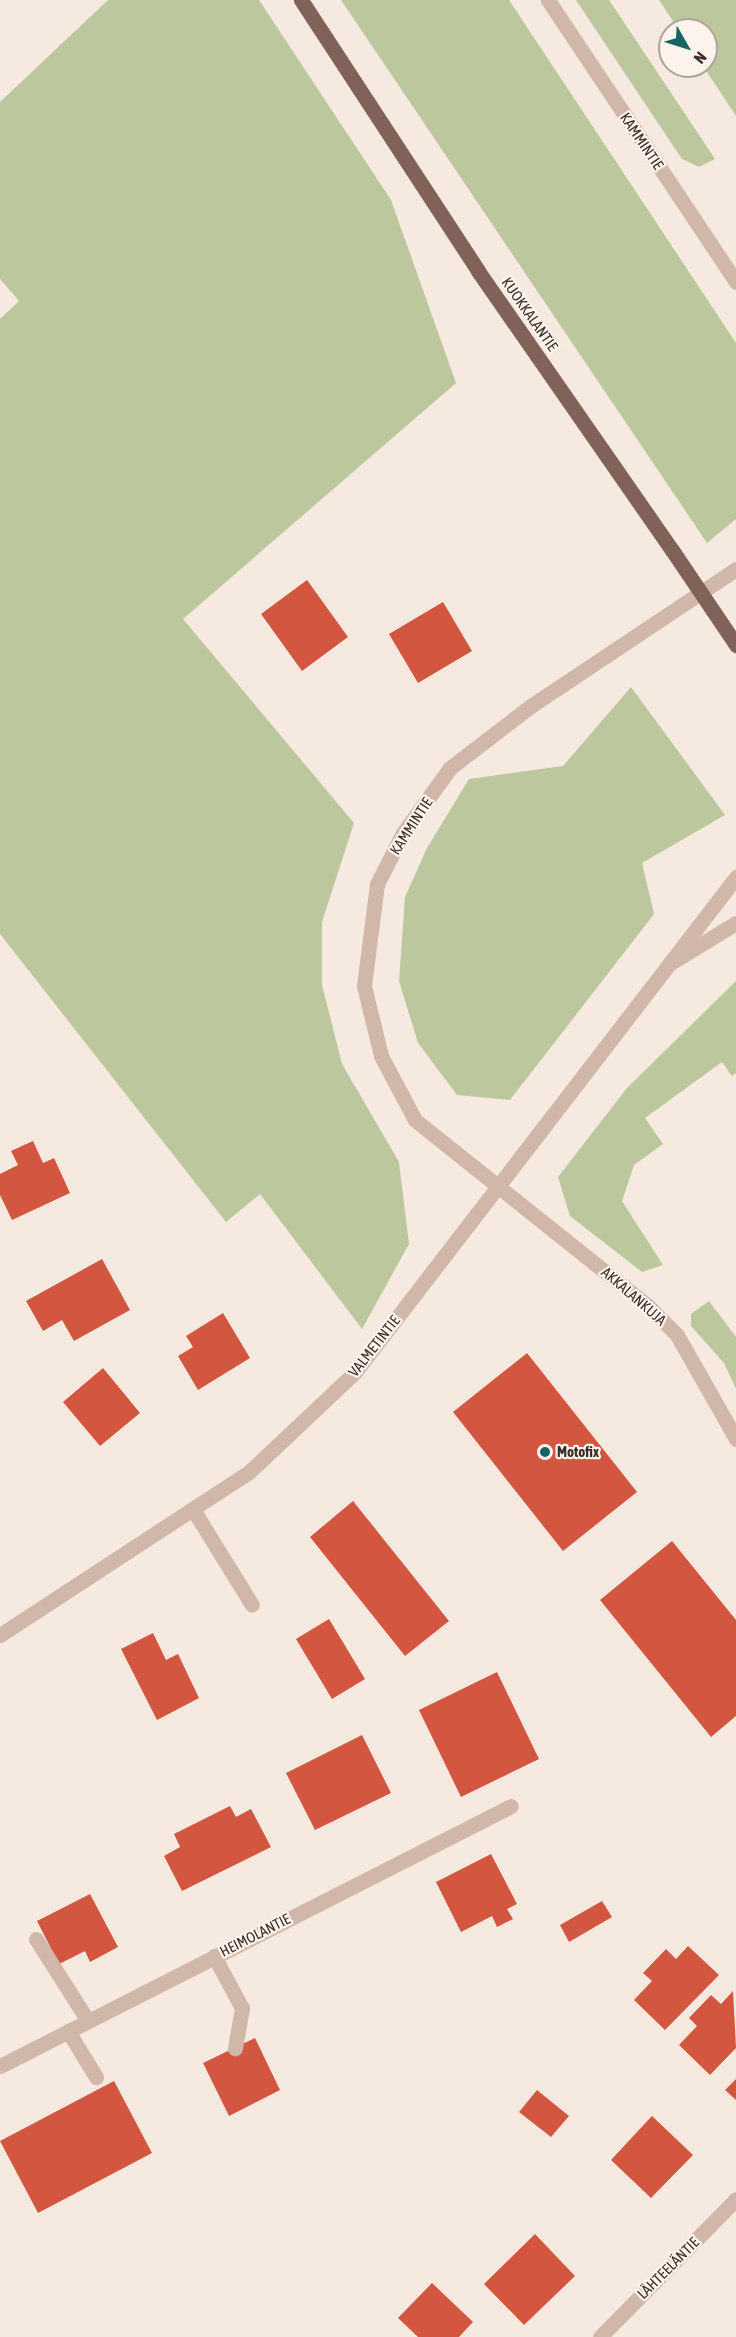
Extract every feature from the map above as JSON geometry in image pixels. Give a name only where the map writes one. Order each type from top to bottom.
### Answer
[{"type":"main road","name":"KUOKKALANTIE","points":[[301,0],[478,271],[736,645]]},
{"type":"street","name":"KAMMINTIE","points":[[548,0],[736,282]]},
{"type":"street","name":"KAMMINTIE","points":[[496,1184],[415,1120],[381,1056],[364,986],[377,884],[403,833],[450,768],[532,705],[736,569]]},
{"type":"street","name":"VALMETINTIE","points":[[0,1635],[194,1511],[289,1439],[355,1372],[496,1184],[736,877]]},
{"type":"street","name":"VALMETINTIE","points":[[662,969],[736,923]]},
{"type":"street","name":"AKKALANKUJA","points":[[496,1184],[677,1335],[736,1439]]},
{"type":"street","points":[[194,1511],[252,1605]]},
{"type":"street","name":"HEIMOLANTIE","points":[[0,2066],[511,1806]]},
{"type":"street","points":[[36,1939],[88,2021]]},
{"type":"street","points":[[214,1956],[242,2008],[235,2048]]},
{"type":"street","points":[[68,2031],[96,2077]]},
{"type":"street","name":"LÄHTEELÄNTIE","points":[[600,2337],[736,2199]]},
{"type":"green space","points":[[108,0],[259,0],[391,200],[456,383],[183,619],[354,823],[322,922],[322,985],[342,1064],[399,1162],[409,1244],[362,1329],[260,1194],[226,1222],[0,934],[0,319],[19,301],[0,279],[0,102]]},
{"type":"green space","points":[[341,0],[509,0],[736,343],[736,519],[707,543]]},
{"type":"green space","points":[[576,0],[609,0],[658,74],[658,78],[661,78],[715,159],[699,167],[682,159]]},
{"type":"green space","points":[[659,0],[736,0],[736,116],[711,78],[718,78],[718,18],[671,18]]},
{"type":"green space","points":[[631,687],[725,815],[642,863],[654,914],[510,1100],[457,1095],[418,1043],[399,981],[405,897],[427,848],[469,779],[563,766]]},
{"type":"green space","points":[[736,981],[736,1073],[732,1076],[722,1062],[645,1118],[663,1144],[634,1165],[622,1201],[663,1265],[642,1272],[570,1216],[558,1177],[627,1088]]},
{"type":"green space","points":[[709,1301],[736,1337],[736,1389],[724,1363],[691,1326],[691,1314]]},
{"type":"building","points":[[307,580],[348,637],[302,671],[261,614]]},
{"type":"building","points":[[443,602],[472,651],[418,683],[389,634]]},
{"type":"building","points":[[33,1141],[43,1163],[54,1158],[70,1193],[12,1220],[0,1195],[0,1174],[18,1165],[11,1151]]},
{"type":"building","points":[[102,1259],[130,1310],[74,1341],[62,1320],[43,1331],[26,1301]]},
{"type":"building","points":[[223,1313],[250,1358],[198,1390],[178,1356],[193,1347],[186,1336]]},
{"type":"building","name":"Motofix","points":[[527,1353],[637,1492],[563,1551],[453,1412]]},
{"type":"building","points":[[103,1368],[140,1413],[100,1446],[63,1402]]},
{"type":"building","points":[[353,1501],[449,1621],[405,1656],[310,1537]]},
{"type":"building","points":[[672,1541],[736,1620],[736,1716],[711,1737],[600,1600]]},
{"type":"building","points":[[329,1619],[365,1679],[332,1699],[296,1639]]},
{"type":"building","points":[[153,1633],[166,1660],[178,1654],[199,1698],[157,1720],[121,1649]]},
{"type":"building","points":[[497,1672],[539,1759],[461,1797],[419,1710]]},
{"type":"building","points":[[362,1735],[391,1793],[315,1830],[286,1773]]},
{"type":"building","points":[[230,1806],[236,1817],[251,1809],[271,1847],[182,1891],[164,1856],[180,1847],[174,1834]]},
{"type":"building","points":[[491,1854],[517,1904],[507,1909],[513,1919],[497,1927],[492,1916],[461,1932],[436,1882]]},
{"type":"building","points":[[90,1894],[118,1947],[90,1962],[85,1951],[59,1964],[37,1921]]},
{"type":"building","points":[[602,1901],[612,1917],[569,1942],[560,1925]]},
{"type":"building","points":[[688,1946],[719,1975],[665,2030],[634,2000],[652,1981],[643,1973],[666,1949],[676,1959]]},
{"type":"building","points":[[733,1991],[736,2048],[710,2075],[679,2045],[697,2026],[689,2018],[711,1995],[721,2004]]},
{"type":"building","points":[[255,2038],[280,2090],[229,2116],[203,2063]]},
{"type":"building","points":[[736,2079],[736,2100],[725,2090]]},
{"type":"building","points":[[114,2081],[152,2153],[38,2213],[0,2141]]},
{"type":"building","points":[[537,2090],[569,2116],[551,2137],[519,2112]]},
{"type":"building","points":[[652,2116],[693,2155],[651,2198],[611,2160]]},
{"type":"building","points":[[535,2234],[575,2276],[524,2325],[484,2284]]},
{"type":"building","points":[[432,2283],[473,2322],[459,2337],[418,2337],[398,2318]]},
{"type":"place","name":"Motofix","points":[[545,1452]]}]
